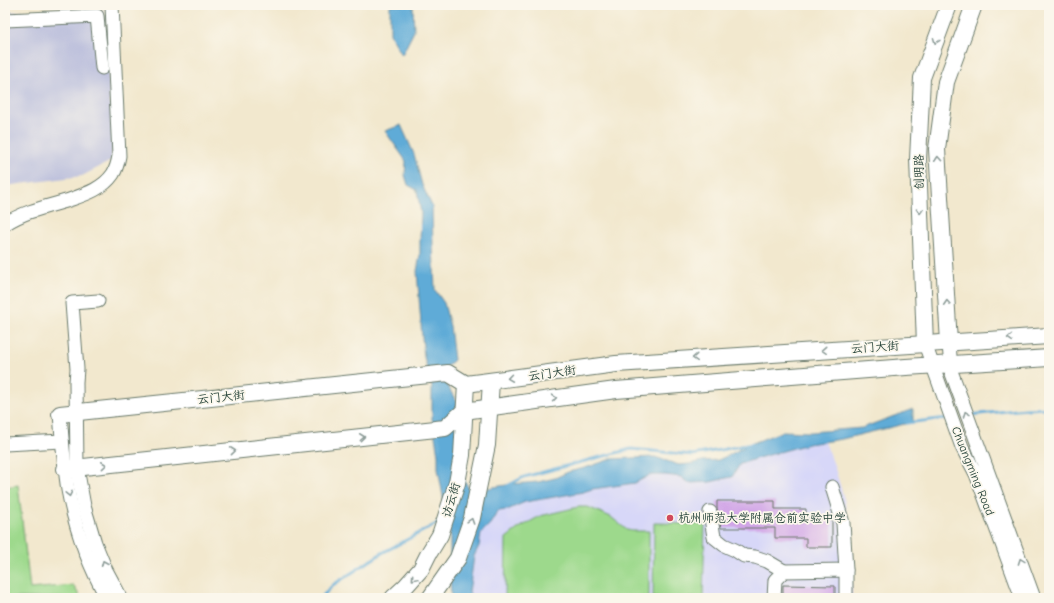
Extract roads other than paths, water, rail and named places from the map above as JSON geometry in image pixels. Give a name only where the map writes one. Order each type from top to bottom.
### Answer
[{"type":"main road","name":"创明路","points":[[925,344],[918,159],[922,78],[950,5]]},
{"type":"main road","name":"创明路","points":[[949,342],[937,149],[946,82],[974,5]]},
{"type":"main road","name":"云门大街","points":[[60,414],[448,373],[466,384],[616,364],[1049,336]]},
{"type":"main road","name":"云门大街","points":[[464,411],[616,390],[1049,358]]},
{"type":"main road","name":"访云街","points":[[430,598],[458,558],[472,518],[486,445],[491,381]]},
{"type":"main road","name":"访云街","points":[[393,598],[421,569],[443,527],[456,483],[462,455],[466,384]]},
{"type":"main road","points":[[71,468],[445,428],[464,411]]},
{"type":"street","points":[[5,224],[28,213],[88,193],[103,184],[114,173],[119,156],[112,5]]},
{"type":"street","points":[[5,20],[97,16],[102,68]]},
{"type":"street","points":[[98,301],[72,303],[77,369],[77,412],[68,491],[76,524],[84,548],[107,598]]},
{"type":"street","name":"Chuangming Road","points":[[949,342],[950,365],[957,390],[1034,598]]},
{"type":"street","name":"Chuangming Road","points":[[925,344],[962,447],[976,474],[1022,598]]},
{"type":"street","points":[[60,414],[62,441],[95,543],[106,570],[121,598]]},
{"type":"street","points":[[5,444],[62,441]]},
{"type":"street","points":[[832,486],[843,523],[846,598]]},
{"type":"street","points":[[710,512],[714,537],[724,545],[744,556],[755,557],[767,561],[784,571],[846,570]]},
{"type":"street","points":[[774,598],[775,580],[784,571]]},
{"type":"water","points":[[390,5],[413,5],[414,31],[402,55],[390,34]]},
{"type":"water","points":[[401,125],[414,154],[422,185],[432,206],[435,290],[444,303],[450,326],[454,360],[445,368],[448,387],[457,402],[457,447],[465,481],[470,491],[512,484],[538,482],[555,478],[568,472],[611,459],[655,457],[679,465],[718,460],[748,445],[783,431],[810,432],[862,428],[913,409],[913,422],[842,439],[808,444],[758,458],[740,464],[732,477],[710,482],[688,483],[681,477],[650,475],[635,483],[592,489],[583,492],[525,502],[507,510],[498,511],[490,524],[481,533],[479,546],[474,556],[469,592],[472,598],[451,598],[450,534],[444,518],[444,502],[438,469],[438,455],[432,418],[432,387],[424,357],[422,337],[417,271],[420,255],[421,213],[417,190],[408,185],[405,175],[406,161],[385,131]]},
{"type":"waterway","points":[[970,415],[1049,408]]},
{"type":"waterway","points":[[906,423],[948,418]]},
{"type":"waterway","points":[[507,486],[524,477],[631,449],[693,455],[752,444]]},
{"type":"waterway","points":[[321,598],[333,585],[382,553],[438,523]]},
{"type":"place","name":"杭州师范大学附属仓前实验中学","points":[[670,518]]}]
